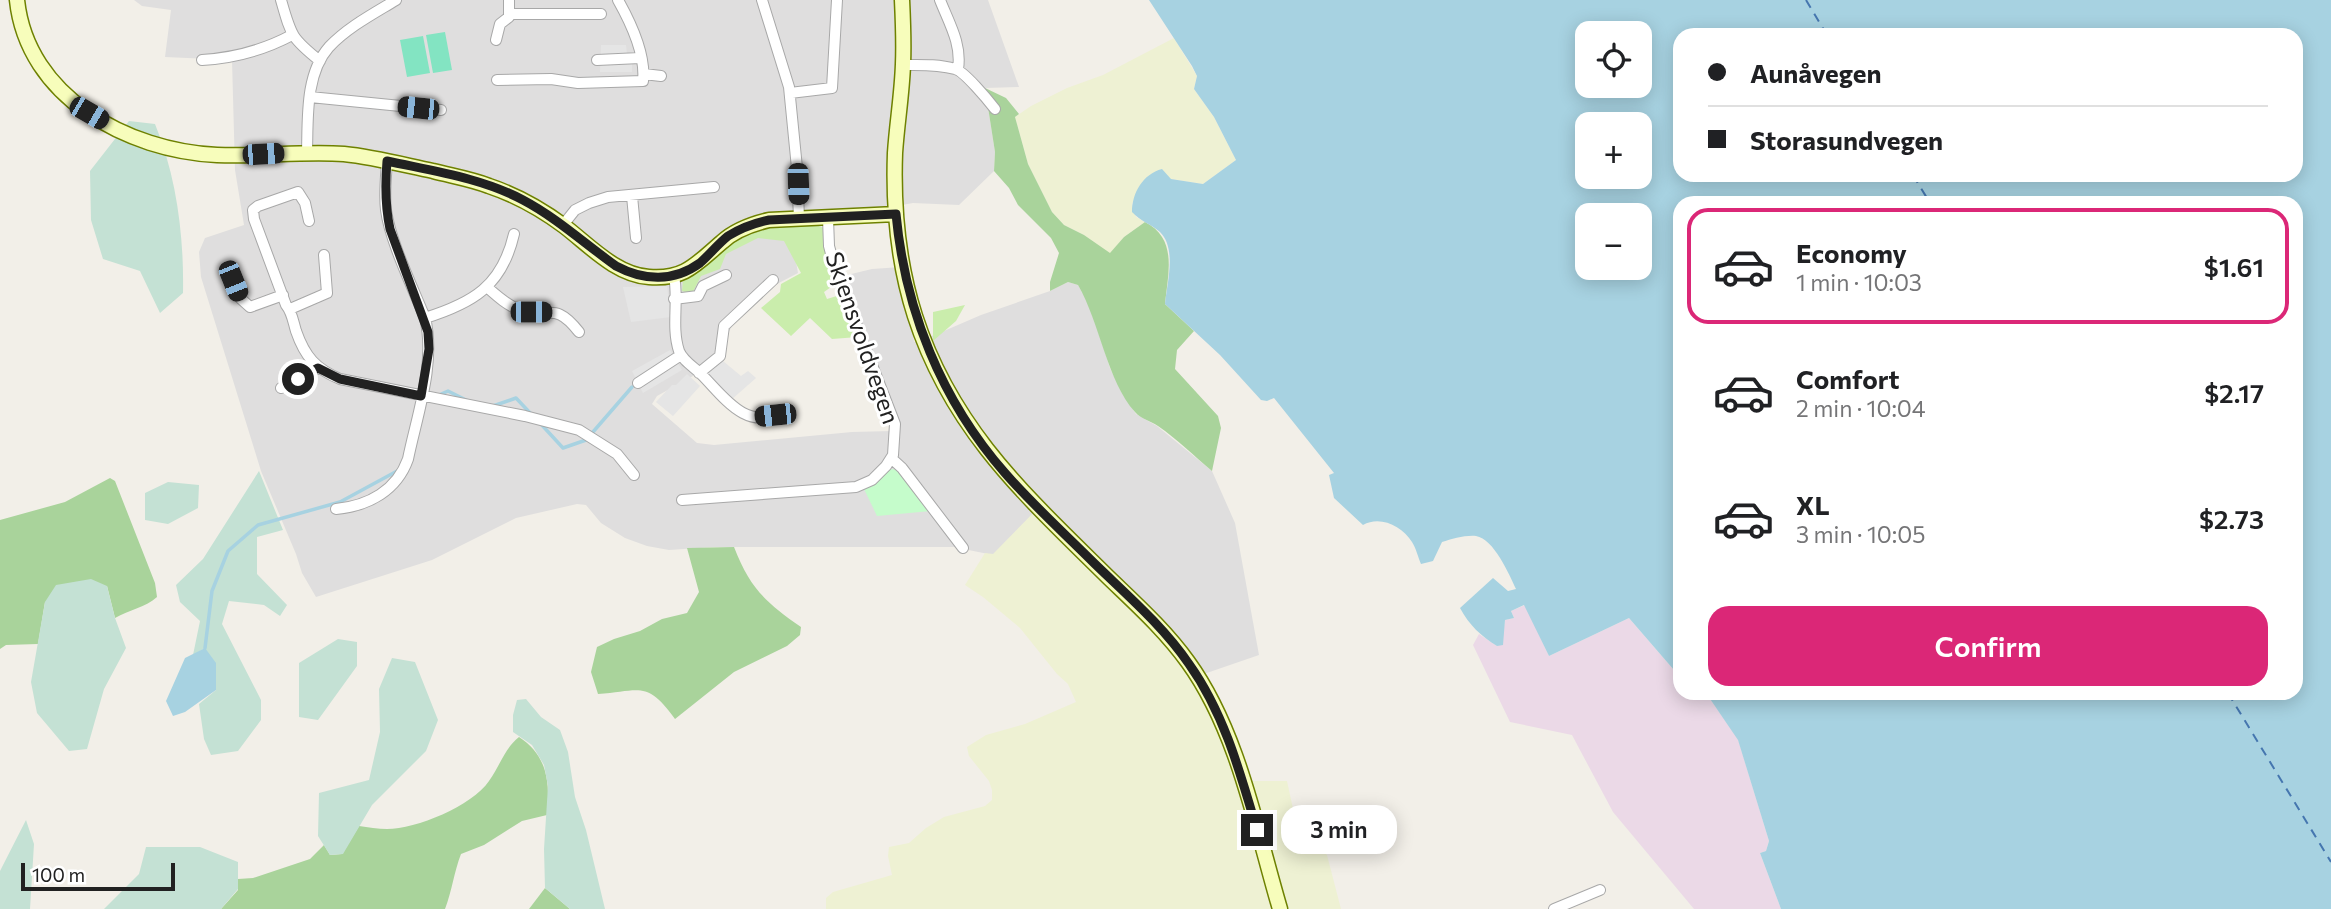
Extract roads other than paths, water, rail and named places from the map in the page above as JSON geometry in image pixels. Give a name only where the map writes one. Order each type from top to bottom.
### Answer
[{"type":"main road","points":[[17,0],[27,41],[45,74],[64,94],[89,113],[126,134],[177,151],[218,155],[307,152],[346,154],[491,186],[525,201],[628,272],[647,277],[674,276],[698,264],[741,229],[769,220],[896,214]]},
{"type":"main road","points":[[902,0],[903,65],[895,152],[896,214],[903,269],[915,316],[939,374],[968,425],[989,455],[1023,493],[1173,643],[1208,692],[1237,761],[1280,909]]},
{"type":"street","points":[[281,0],[292,35],[320,61]]},
{"type":"street","points":[[307,152],[310,97],[320,61],[328,48],[353,27],[396,0]]},
{"type":"street","points":[[496,40],[500,24],[509,17],[509,0]]},
{"type":"street","points":[[497,80],[551,79],[578,83],[643,81],[637,42],[618,0]]},
{"type":"street","points":[[762,0],[790,93],[799,219]]},
{"type":"street","points":[[790,93],[832,88],[837,0]]},
{"type":"street","points":[[940,0],[957,40],[960,53],[958,69]]},
{"type":"street","points":[[509,14],[601,14]]},
{"type":"street","points":[[202,60],[221,59],[266,49],[292,35]]},
{"type":"street","points":[[597,60],[640,58]]},
{"type":"street","points":[[903,65],[958,69],[995,109]]},
{"type":"street","points":[[644,74],[661,76]]},
{"type":"street","points":[[310,97],[441,110]]},
{"type":"street","points":[[336,509],[381,495],[397,482],[403,473],[429,349],[425,318],[390,229],[386,212],[387,161]]},
{"type":"street","points":[[563,226],[575,210],[608,197],[714,187]]},
{"type":"street","points":[[309,221],[305,203],[298,192],[254,209],[257,227],[286,305],[290,309],[302,344],[318,368],[340,379],[525,416],[579,430],[617,454],[634,475]]},
{"type":"street","points":[[632,195],[636,238]]},
{"type":"street","name":"Skjensvoldvegen","points":[[682,500],[856,487],[881,473],[891,458],[895,425],[836,272],[829,246],[828,218]]},
{"type":"street","points":[[425,318],[457,306],[488,288],[510,253],[514,234]]},
{"type":"street","points":[[290,309],[327,293],[324,256]]},
{"type":"street","points":[[674,299],[698,296],[703,286],[726,275]]},
{"type":"street","points":[[674,276],[676,329],[681,355],[732,407],[747,416],[775,415],[782,411]]},
{"type":"street","points":[[699,373],[720,356],[724,326],[774,280]]},
{"type":"street","points":[[233,281],[240,298],[250,307],[284,295]]},
{"type":"street","points":[[488,288],[519,310],[560,313],[569,319],[579,332]]},
{"type":"street","points":[[638,383],[681,355]]},
{"type":"street","points":[[281,388],[318,368]]},
{"type":"street","name":"Skjensvoldvegen","points":[[891,458],[902,468],[963,548]]},
{"type":"street","points":[[1554,909],[1600,890]]},
{"type":"water","points":[[1149,0],[2331,0],[2331,909],[1781,909],[1760,853],[1766,851],[1769,841],[1738,740],[1711,700],[2303,700],[2303,196],[1673,196],[1673,669],[1629,618],[1549,656],[1524,605],[1511,611],[1514,618],[1505,620],[1503,645],[1497,646],[1491,642],[1471,625],[1460,608],[1493,578],[1508,591],[1516,589],[1489,543],[1476,536],[1442,542],[1433,561],[1421,564],[1412,542],[1403,531],[1383,522],[1363,525],[1334,498],[1329,475],[1334,473],[1274,398],[1261,400],[1220,355],[1165,304],[1170,267],[1168,247],[1160,232],[1132,212],[1136,191],[1149,175],[1162,169],[1171,179],[1203,184],[1236,160],[1214,117],[1194,89],[1197,76],[1192,66]]},
{"type":"water","points":[[205,648],[216,663],[216,690],[185,712],[173,716],[166,701],[185,658]]},
{"type":"waterway","points":[[540,423],[563,448],[586,440],[632,387]]},
{"type":"waterway","points":[[439,395],[448,391],[466,400]]},
{"type":"waterway","points":[[493,406],[516,398],[532,415]]},
{"type":"waterway","points":[[205,648],[212,591],[228,551],[258,525],[340,502],[399,470]]}]
